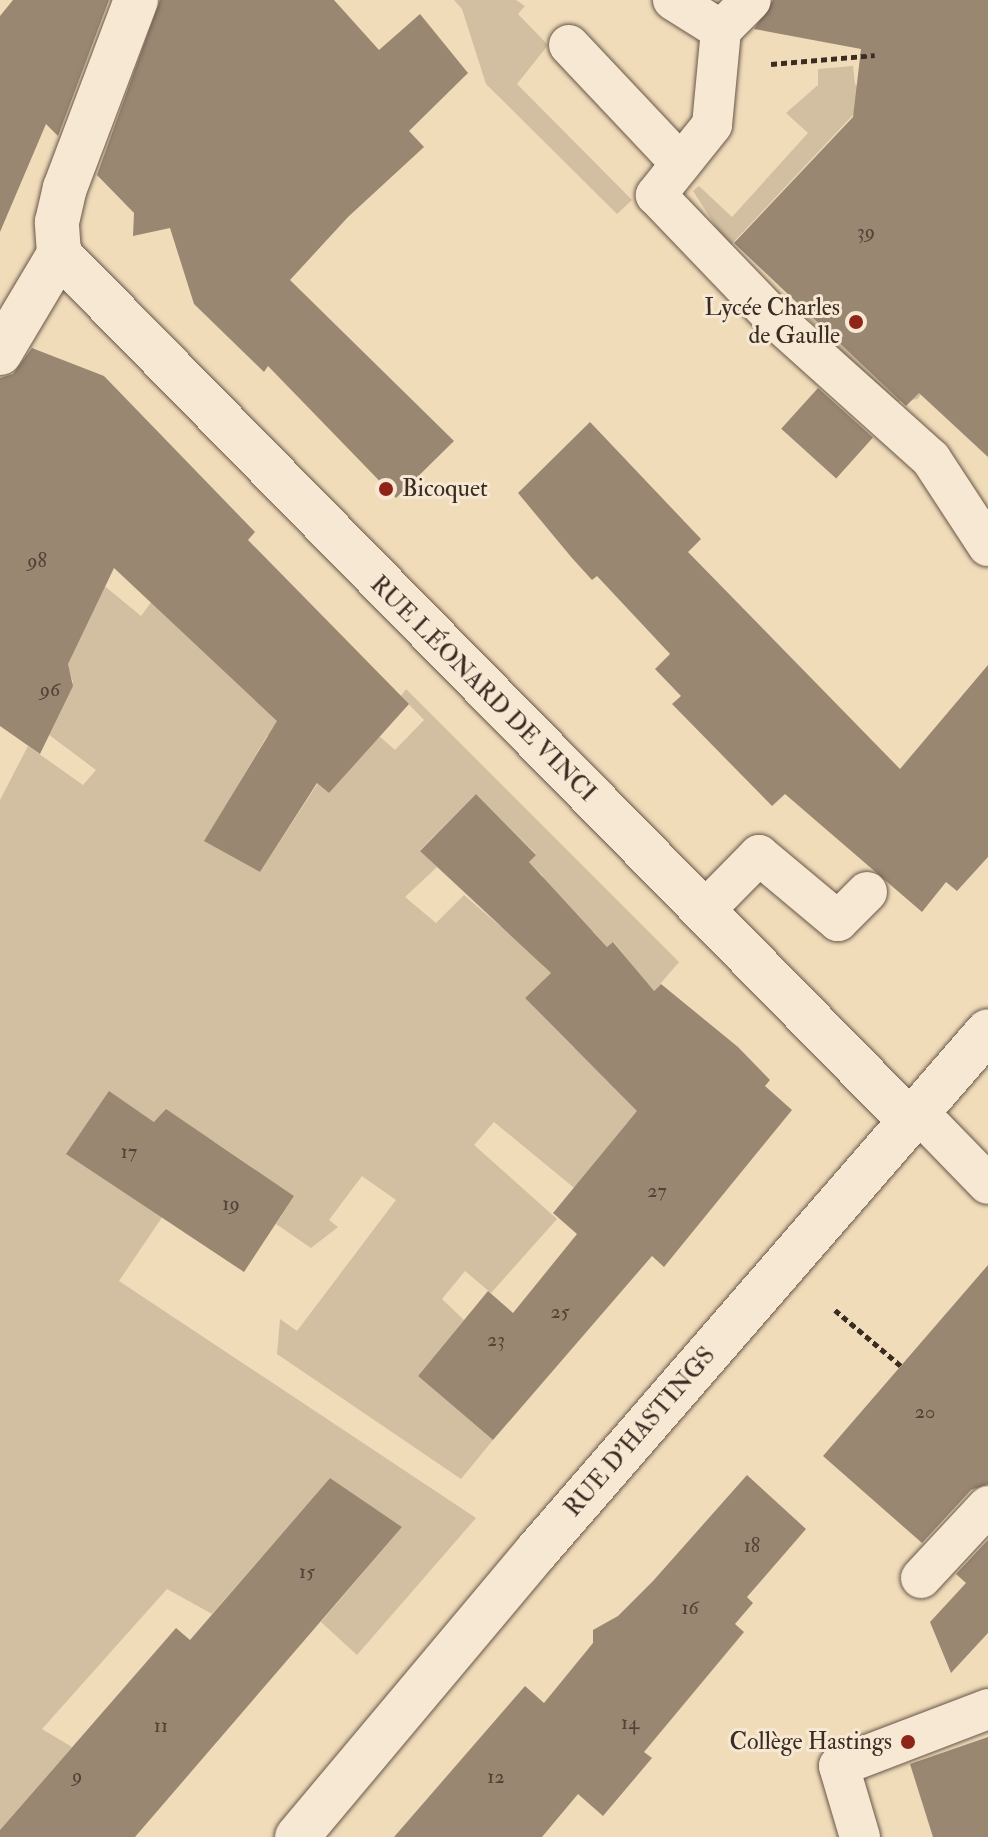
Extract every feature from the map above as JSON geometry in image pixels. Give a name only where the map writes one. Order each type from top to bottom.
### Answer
[{"type":"street","points":[[0,353],[59,254],[57,222],[65,188],[136,0]]},
{"type":"street","name":"RUE LÉONARD DE VINCI","points":[[59,254],[703,912],[914,1117]]},
{"type":"street","name":"RUE D'HASTINGS","points":[[300,1836],[537,1551],[988,1031]]},
{"type":"lane","points":[[673,0],[718,48]]},
{"type":"lane","points":[[751,0],[718,48],[722,136],[681,164],[656,195],[774,318],[931,459],[988,546]]},
{"type":"lane","points":[[569,45],[681,164]]},
{"type":"lane","points":[[703,912],[759,855],[838,921],[867,892]]},
{"type":"lane","points":[[914,1117],[988,1184]]},
{"type":"lane","points":[[921,1578],[988,1506]]},
{"type":"lane","points":[[860,1837],[839,1766],[988,1709]]},
{"type":"path","points":[[718,48],[875,55]]},
{"type":"path","points":[[835,1310],[901,1366]]},
{"type":"shaded area","points":[[454,0],[516,0],[525,6],[518,14],[548,45],[517,84],[632,200],[617,214],[486,84],[462,9]]},
{"type":"shaded area","points":[[853,66],[855,84],[866,95],[853,115],[729,247],[693,191],[699,186],[732,217],[808,133],[786,113],[818,85],[818,69]]},
{"type":"shaded area","points":[[812,310],[921,394],[918,399],[894,402],[806,317]]},
{"type":"shaded area","points":[[177,567],[323,723],[267,736],[205,841],[260,872],[318,783],[329,793],[344,776],[370,728],[395,750],[424,720],[401,696],[406,689],[679,962],[637,1011],[647,984],[614,942],[607,947],[593,931],[579,945],[571,937],[543,966],[551,973],[525,998],[574,1048],[605,1021],[660,1107],[627,1123],[598,1159],[595,1205],[494,1122],[474,1145],[557,1219],[491,1293],[465,1271],[442,1299],[464,1320],[418,1376],[493,1440],[461,1479],[277,1354],[280,1319],[297,1331],[396,1200],[362,1176],[329,1220],[338,1227],[311,1248],[276,1224],[294,1196],[215,1142],[191,1147],[110,1092],[167,1210],[119,1281],[476,1518],[357,1655],[321,1622],[402,1527],[330,1478],[212,1614],[167,1589],[42,1729],[72,1747],[0,1830],[0,800],[28,746],[83,785],[96,770],[44,731],[73,682],[67,664],[84,569],[141,616]],"holes":[[[476,794],[536,854],[529,862],[543,876],[500,926],[464,895],[436,923],[405,897],[437,867],[420,850]]]},
{"type":"building","points":[[13,0],[109,0],[58,136],[46,124],[0,232],[0,16]]},
{"type":"building","points":[[160,0],[334,0],[379,50],[420,14],[468,73],[409,131],[424,147],[348,217],[290,280],[454,441],[396,498],[268,366],[264,372],[194,304],[170,228],[133,236],[134,213],[97,175]]},
{"type":"building","points":[[773,0],[988,0],[988,457],[919,393],[906,406],[734,243],[853,117],[861,49],[754,29]]},
{"type":"building","points":[[32,348],[104,376],[255,532],[248,540],[409,704],[329,793],[317,783],[260,872],[204,841],[277,721],[114,568],[68,664],[73,686],[40,754],[0,726],[0,378],[13,374]]},
{"type":"building","points":[[818,388],[873,438],[836,478],[781,429]]},
{"type":"building","points":[[590,422],[701,539],[688,552],[900,769],[988,665],[988,857],[957,891],[946,882],[922,912],[785,794],[772,806],[672,704],[681,696],[655,669],[670,654],[597,576],[592,580],[518,493]]},
{"type":"building","points":[[476,794],[536,855],[529,862],[607,947],[613,942],[654,991],[661,984],[738,1047],[770,1080],[765,1086],[792,1110],[664,1267],[652,1256],[493,1440],[418,1376],[488,1291],[513,1313],[577,1234],[553,1213],[637,1111],[525,998],[551,973],[420,851]]},
{"type":"building","points":[[109,1091],[154,1122],[166,1109],[294,1196],[244,1272],[66,1154]]},
{"type":"building","points":[[988,1265],[988,1484],[971,1490],[922,1543],[823,1456]]},
{"type":"building","points":[[747,1475],[806,1529],[747,1597],[753,1603],[735,1624],[744,1632],[644,1752],[652,1758],[603,1816],[578,1794],[542,1837],[394,1837],[525,1686],[544,1703],[593,1643],[593,1630],[618,1616],[653,1581]]},
{"type":"building","points":[[330,1478],[402,1527],[135,1837],[0,1837],[0,1830],[176,1628],[190,1640]]},
{"type":"building","points":[[988,1540],[988,1633],[951,1673],[930,1622],[966,1583],[956,1574]]},
{"type":"building","points":[[988,1737],[988,1837],[933,1837],[910,1764]]},
{"type":"place","name":"Lycée Charles de Gaulle","points":[[856,322]]},
{"type":"place","name":"Bicoquet","points":[[386,489]]},
{"type":"place","name":"Collège Hastings","points":[[908,1742]]}]
